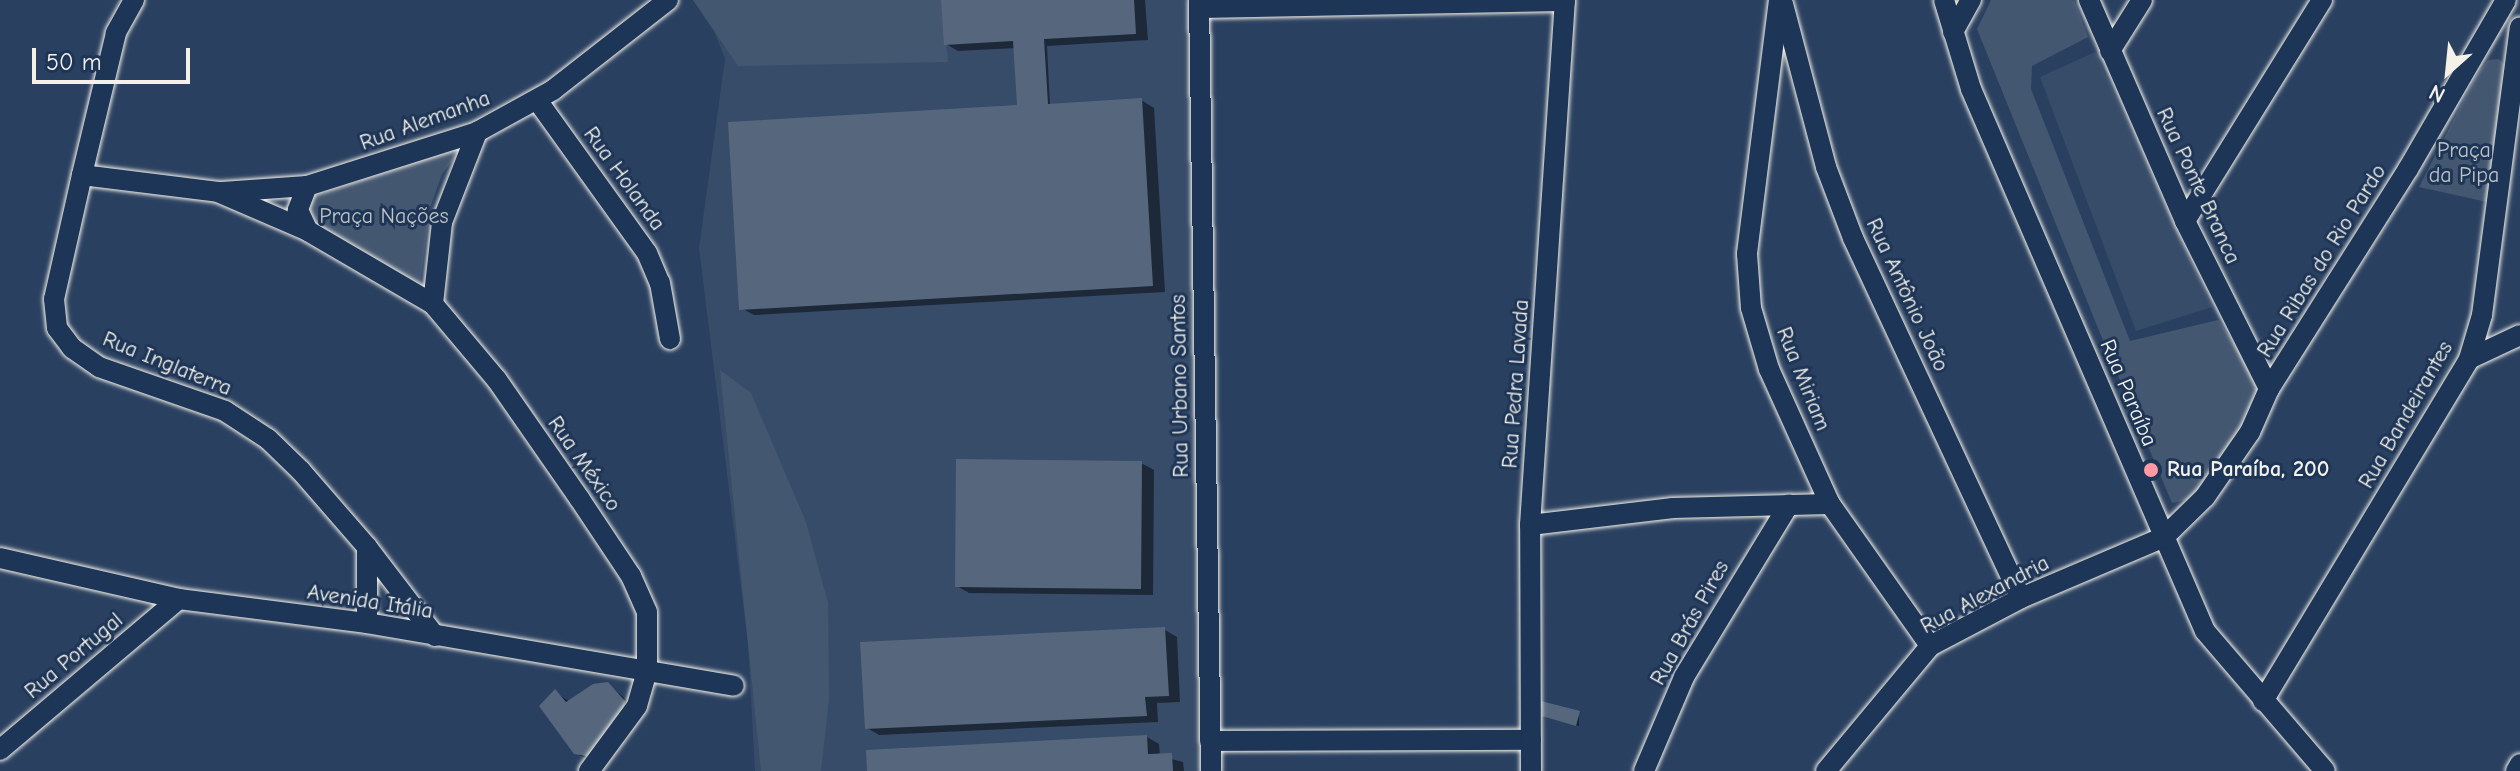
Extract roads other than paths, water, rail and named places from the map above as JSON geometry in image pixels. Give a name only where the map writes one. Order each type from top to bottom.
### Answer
[{"type":"street","name":"Rua Inglaterra","points":[[134,0],[116,33],[82,175],[54,299],[57,328],[72,348],[99,367],[225,411],[268,439],[367,547],[435,636]]},
{"type":"street","name":"Rua Alemanha","points":[[218,192],[307,186],[477,132],[537,100],[668,0]]},
{"type":"street","points":[[1199,4],[1565,0]]},
{"type":"street","name":"Rua Pedra Lavada","points":[[1531,771],[1530,525],[1565,0]]},
{"type":"street","name":"Rua Miriam","points":[[1781,0],[1747,254],[1751,308],[1769,369],[1830,504],[1930,646]]},
{"type":"street","name":"Rua Antônio João","points":[[1781,0],[1822,154],[1853,238],[2021,598]]},
{"type":"street","name":"Rua Paraíba","points":[[1944,0],[1971,89],[2205,631],[2325,771]]},
{"type":"street","points":[[1953,32],[1971,0]]},
{"type":"street","name":"Rua Ponte Branca","points":[[2089,0],[2185,221],[2269,389]]},
{"type":"street","points":[[2110,51],[2142,0]]},
{"type":"street","points":[[2185,221],[2322,0]]},
{"type":"street","name":"Rua Ribas do Rio Pardo","points":[[2164,537],[2225,472],[2269,389],[2408,169],[2506,0]]},
{"type":"street","name":"Rua Urbano Santos","points":[[1199,4],[1211,771]]},
{"type":"street","name":"Rua Bandeirantes","points":[[2263,701],[2469,359],[2482,315],[2520,28]]},
{"type":"street","name":"Rua Holanda","points":[[537,100],[647,253],[660,283],[670,339]]},
{"type":"street","points":[[433,304],[442,222],[477,132]]},
{"type":"street","name":"Rua México","points":[[82,175],[218,192],[308,231],[433,304],[497,380],[631,576],[647,612],[647,671],[637,706],[589,771]]},
{"type":"street","points":[[307,186],[298,210],[308,231]]},
{"type":"street","points":[[2469,359],[2520,335]]},
{"type":"street","name":"Rua Brás Pires","points":[[1644,771],[1684,677],[1789,504]]},
{"type":"street","points":[[1530,525],[1673,508],[1830,504]]},
{"type":"street","name":"Rua Alexandria","points":[[1826,771],[1930,646],[2021,598],[2164,537]]},
{"type":"street","points":[[367,547],[367,623]]},
{"type":"street","name":"Avenida Itália","points":[[0,558],[179,599],[367,623],[734,686]]},
{"type":"street","name":"Rua Portugal","points":[[2,749],[179,599]]},
{"type":"street","points":[[1210,741],[1531,740]]},
{"type":"street","points":[[0,769],[2,749]]},
{"type":"street","points":[[2516,771],[2520,764]]},
{"type":"place","name":"Rua Paraíba, 200","points":[[2151,470]]},
{"type":"park label","name":"Praça da Pipa","points":[[2464,162]]},
{"type":"park label","name":"Praça Nações","points":[[384,217]]}]
